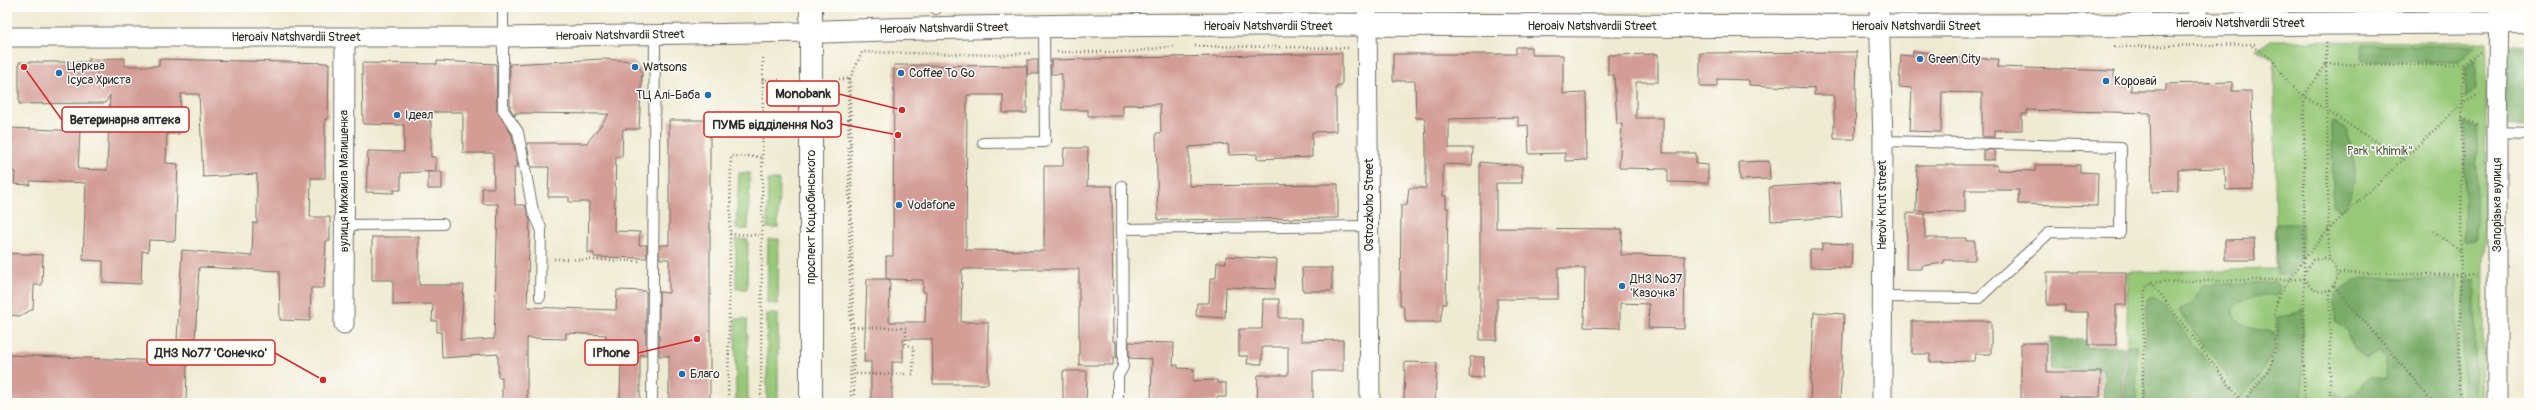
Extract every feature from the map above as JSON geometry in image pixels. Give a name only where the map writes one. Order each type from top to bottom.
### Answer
[{"type":"street","name":"проспект Коцюбинського","points":[[811,7],[811,403]]},
{"type":"street","name":"Heroaiv Natshvardii Street","points":[[7,37],[502,37],[1044,27],[1367,16],[1880,17],[2499,15],[2529,22]]},
{"type":"street","name":"Запорізька вулиця","points":[[2497,403],[2497,133],[2499,15]]},
{"type":"street","name":"Ostrozkoho Street","points":[[1367,16],[1370,403]]},
{"type":"street","name":"Heroiv Krut street","points":[[1880,17],[1883,141],[1882,403]]},
{"type":"street","name":"вулиця Михайла Малишенка","points":[[344,324],[345,38]]},
{"type":"lane","points":[[503,7],[503,110],[518,132],[533,211],[541,228],[540,297]]},
{"type":"lane","points":[[983,143],[1045,142],[1044,27]]},
{"type":"lane","points":[[652,403],[655,34]]},
{"type":"lane","points":[[2497,133],[2529,134]]},
{"type":"lane","points":[[1882,297],[1980,298],[2050,232],[2120,233],[2121,147],[1883,141]]},
{"type":"lane","points":[[1118,403],[1118,376],[1124,367],[1122,186]]},
{"type":"lane","points":[[344,225],[442,224]]},
{"type":"lane","points":[[1122,229],[1369,226]]},
{"type":"path","points":[[766,11],[767,7]]},
{"type":"path","points":[[2326,38],[2328,230],[2330,260]]},
{"type":"path","points":[[851,403],[849,79],[862,52],[1003,55],[1044,52],[1130,52],[1181,46]]},
{"type":"path","points":[[1188,46],[1349,48]]},
{"type":"path","points":[[2251,46],[2274,60],[2287,82],[2304,96],[2404,160]]},
{"type":"path","points":[[2326,64],[2463,65],[2480,52]]},
{"type":"path","points":[[761,403],[763,56]]},
{"type":"path","points":[[2304,403],[2304,96],[2326,64]]},
{"type":"path","points":[[2459,403],[2463,65]]},
{"type":"path","points":[[839,79],[849,79]]},
{"type":"path","points":[[849,79],[854,403]]},
{"type":"path","points":[[762,80],[780,80]]},
{"type":"path","points":[[2151,282],[2242,403],[2266,374],[2272,362],[2277,336],[2274,312],[2280,293],[2305,258],[2328,230],[2462,104],[2480,93]]},
{"type":"path","points":[[2462,118],[2480,125]]},
{"type":"path","points":[[728,403],[731,156],[762,157]]},
{"type":"path","points":[[2433,231],[2461,252]]},
{"type":"path","points":[[730,234],[761,235]]},
{"type":"path","points":[[541,258],[654,262]]},
{"type":"path","points":[[2305,272],[2313,260],[2330,260],[2334,263],[2339,273],[2334,286],[2330,290],[2315,291],[2305,279]]},
{"type":"path","points":[[2339,273],[2478,276]]},
{"type":"path","points":[[2142,403],[2145,289],[2151,282],[2305,279]]},
{"type":"path","points":[[2334,286],[2434,403]]},
{"type":"path","points":[[2330,290],[2330,403]]},
{"type":"path","points":[[853,327],[906,328],[906,344],[914,348],[913,374],[854,374]]},
{"type":"green space","name":"Park \"Khimik\"","points":[[2270,41],[2487,42],[2482,403],[2125,403],[2128,272],[2276,269],[2274,60],[2256,49]]},
{"type":"green space","points":[[2502,44],[2529,46],[2529,127],[2501,127]]},
{"type":"green space","points":[[2362,45],[2475,46],[2459,62],[2362,61]]},
{"type":"green space","points":[[2476,60],[2476,91],[2466,97],[2466,67]]},
{"type":"green space","points":[[2334,122],[2346,128],[2352,149],[2354,171],[2354,183],[2351,193],[2347,203],[2340,211],[2333,205],[2332,123]]},
{"type":"green space","points":[[2465,122],[2477,127],[2476,240],[2464,240]]},
{"type":"green space","points":[[739,173],[750,173],[748,229],[736,229]]},
{"type":"green space","points":[[768,180],[779,180],[778,228],[767,228]]},
{"type":"green space","points":[[2276,224],[2302,224],[2302,254],[2290,274],[2277,274]]},
{"type":"green space","points":[[736,239],[748,240],[747,289],[736,289]]},
{"type":"green space","points":[[768,239],[779,239],[778,304],[767,303]]},
{"type":"green space","points":[[2369,278],[2457,280],[2456,403],[2334,403],[2335,393],[2345,397],[2357,393],[2362,383],[2368,379],[2385,379],[2385,359],[2380,352],[2365,358],[2352,348],[2348,330],[2335,322],[2335,294],[2355,281]]},
{"type":"green space","points":[[2464,280],[2475,280],[2475,403],[2463,403]]},
{"type":"green space","points":[[2274,282],[2280,286],[2278,294],[2246,300],[2236,306],[2233,311],[2238,322],[2243,325],[2249,328],[2274,332],[2272,351],[2265,368],[2242,397],[2179,311],[2195,301],[2202,285]]},
{"type":"green space","points":[[2153,296],[2163,304],[2238,403],[2144,403],[2147,299]]},
{"type":"green space","points":[[2303,309],[2302,403],[2246,403],[2264,378],[2273,362],[2278,337],[2277,318],[2289,316]]},
{"type":"green space","points":[[767,314],[778,314],[778,403],[767,403]]},
{"type":"green space","points":[[735,319],[747,319],[748,403],[736,403]]},
{"type":"green space","points":[[2050,337],[2085,340],[2085,347],[2124,346],[2123,403],[2103,403],[2103,370],[2050,370]]},
{"type":"green space","points":[[2126,346],[2137,346],[2136,403],[2125,403]]},
{"type":"green space","points":[[2062,398],[2093,399],[2092,403],[2062,403]]},
{"type":"building","points":[[1516,47],[1531,47],[1531,55],[1563,55],[1563,94],[1586,93],[1587,160],[1565,161],[1565,153],[1529,154],[1528,125],[1518,126],[1518,117],[1449,119],[1449,148],[1473,148],[1472,165],[1443,164],[1443,196],[1446,196],[1446,208],[1448,208],[1446,304],[1443,304],[1440,322],[1406,322],[1403,305],[1400,305],[1401,205],[1407,205],[1409,188],[1426,188],[1425,118],[1416,118],[1415,81],[1393,81],[1393,54],[1516,54]]},
{"type":"building","points":[[1913,51],[1931,53],[1931,57],[1999,59],[1998,67],[2114,71],[2114,78],[2131,79],[2131,91],[2166,91],[2166,84],[2232,82],[2232,91],[2251,91],[2253,189],[2226,190],[2225,168],[2178,169],[2178,191],[2152,192],[2150,113],[2027,110],[2027,114],[2022,114],[2022,130],[1995,130],[1995,137],[1982,137],[1982,93],[1942,92],[1941,132],[1910,131],[1912,88],[1899,87],[1901,55],[1912,56]]},
{"type":"building","points":[[1857,52],[1855,139],[1834,139],[1833,95],[1814,95],[1814,88],[1749,85],[1749,80],[1717,79],[1717,87],[1700,87],[1700,53]]},
{"type":"building","points":[[1342,53],[1342,86],[1336,87],[1336,131],[1312,132],[1312,157],[1257,159],[1257,154],[1229,155],[1228,144],[1189,147],[1189,186],[1338,184],[1338,218],[1158,220],[1156,133],[1161,133],[1160,104],[1123,105],[1123,116],[1088,116],[1088,110],[1062,110],[1062,74],[1051,74],[1051,60]]},
{"type":"building","points":[[1658,54],[1658,82],[1636,82],[1636,118],[1663,118],[1663,153],[1696,153],[1696,164],[1708,165],[1708,183],[1668,182],[1668,169],[1619,168],[1622,124],[1617,124],[1614,75],[1608,75],[1608,55]]},
{"type":"building","points":[[125,58],[125,66],[159,66],[159,59],[329,63],[328,119],[325,119],[325,178],[311,178],[310,217],[330,217],[330,241],[326,241],[324,288],[311,288],[310,321],[280,320],[279,271],[199,267],[195,341],[177,340],[182,250],[252,256],[253,223],[257,223],[257,174],[203,177],[199,94],[181,94],[179,134],[167,134],[166,163],[178,164],[175,241],[149,240],[148,252],[142,251],[141,284],[103,282],[103,261],[83,260],[86,183],[30,181],[30,185],[14,184],[15,172],[7,171],[8,128],[80,131],[78,169],[107,170],[110,95],[105,103],[19,104],[19,62],[88,62],[88,59]]},
{"type":"building","points":[[603,59],[633,61],[642,71],[639,129],[623,129],[622,157],[616,157],[614,231],[640,232],[639,245],[647,245],[647,258],[594,257],[594,253],[588,253],[589,202],[569,202],[569,197],[548,197],[549,167],[531,167],[527,143],[587,143],[609,114],[515,113],[515,116],[510,108],[510,64]]},
{"type":"building","points":[[1027,60],[1038,60],[1038,74],[1027,74]]},
{"type":"building","points":[[437,61],[496,64],[497,110],[512,135],[518,167],[514,167],[515,205],[525,205],[530,220],[527,307],[616,310],[617,290],[646,291],[646,355],[640,355],[640,403],[620,403],[621,354],[605,353],[606,335],[566,333],[566,339],[527,338],[527,403],[502,403],[502,377],[498,377],[498,354],[442,358],[441,332],[437,332],[437,321],[432,321],[433,304],[393,305],[393,280],[372,280],[372,237],[419,237],[419,285],[464,285],[460,341],[494,339],[498,204],[483,204],[482,188],[494,188],[493,153],[463,153],[463,112],[431,112],[431,157],[436,157],[436,171],[401,173],[401,190],[394,190],[394,193],[366,192],[368,151],[404,152],[404,125],[363,124],[362,63],[437,64]]},
{"type":"building","points":[[894,65],[1027,66],[1027,113],[1003,113],[1003,95],[967,95],[966,250],[1044,251],[1044,166],[1063,166],[1064,148],[1088,148],[1087,186],[1112,186],[1113,341],[1116,342],[1116,358],[1113,358],[1113,365],[1079,365],[1079,269],[962,269],[961,322],[988,322],[988,384],[933,384],[932,339],[903,339],[903,362],[892,362],[892,403],[871,403],[871,362],[864,362],[867,279],[886,279],[886,256],[893,256]],"holes":[[[890,279],[923,280],[923,292],[926,292],[925,322],[889,322]]]},
{"type":"building","points":[[669,120],[710,120],[710,403],[669,403],[669,356],[659,356],[659,292],[669,293],[669,259],[660,259],[660,245],[669,245]]},
{"type":"building","points":[[1983,150],[1995,150],[1995,160],[1983,160]]},
{"type":"building","points":[[1769,161],[1770,179],[1740,180],[1739,162]]},
{"type":"building","points":[[1480,162],[1522,166],[1522,183],[1496,183],[1496,228],[1622,229],[1621,255],[1685,256],[1684,329],[1648,328],[1649,304],[1620,303],[1620,328],[1584,327],[1585,268],[1558,268],[1558,299],[1497,299],[1497,340],[1480,340]]},
{"type":"building","points":[[1917,165],[1997,165],[1997,170],[2035,171],[2036,165],[2080,165],[2080,172],[2098,173],[2097,206],[2018,204],[2019,190],[1965,190],[1965,212],[1916,211]]},
{"type":"building","points":[[428,172],[442,172],[442,189],[428,189]]},
{"type":"building","points":[[1840,183],[1842,217],[1771,221],[1769,187]]},
{"type":"building","points":[[1907,213],[1925,214],[1925,238],[1966,238],[1966,241],[1975,241],[1975,260],[1944,260],[1944,263],[1922,266],[1922,269],[1906,269]]},
{"type":"building","points":[[2254,239],[2255,260],[2225,260],[2225,240]]},
{"type":"building","points":[[1822,243],[1852,244],[1851,268],[1810,267],[1810,250],[1822,250]]},
{"type":"building","points":[[7,253],[43,255],[42,285],[34,285],[33,309],[20,316],[7,315]]},
{"type":"building","points":[[1226,256],[1277,259],[1275,289],[1226,287],[1225,318],[1196,316],[1197,303],[1209,303],[1210,278],[1216,278],[1217,262],[1226,263]]},
{"type":"building","points":[[1302,268],[1332,268],[1332,291],[1303,291]]},
{"type":"building","points":[[2047,272],[2126,272],[2126,305],[2116,305],[2116,345],[2088,345],[2088,312],[2065,312],[2065,305],[2047,305]]},
{"type":"building","points":[[1263,299],[1279,299],[1279,318],[1301,318],[1301,341],[1343,340],[1343,371],[1313,371],[1313,403],[1257,403],[1258,375],[1288,375],[1288,347],[1262,347],[1262,364],[1247,364],[1248,356],[1239,356],[1239,329],[1262,329]]},
{"type":"building","points":[[1814,312],[1844,314],[1840,403],[1810,403]]},
{"type":"building","points":[[1912,321],[1991,321],[1991,354],[1975,354],[1974,361],[1930,362],[1930,354],[1912,354]]},
{"type":"building","points":[[1129,342],[1174,343],[1173,365],[1178,365],[1178,368],[1194,369],[1193,381],[1217,380],[1217,383],[1226,383],[1226,397],[1217,397],[1217,401],[1189,403],[1151,402],[1152,359],[1129,358]]},
{"type":"building","points":[[2021,343],[2047,343],[2047,372],[2101,372],[2100,397],[2060,397],[2060,403],[2021,403]]},
{"type":"building","points":[[7,355],[187,362],[186,403],[7,403]]},
{"type":"building","points":[[1470,357],[1484,357],[1483,378],[1469,377]]},
{"type":"building","points":[[1405,362],[1437,363],[1435,403],[1404,403]]},
{"type":"building","points":[[1063,371],[1087,371],[1086,403],[1063,403]]},
{"type":"place","name":"Green City","points":[[1920,59]]},
{"type":"place","name":"Ветеринарна аптека","points":[[24,67]]},
{"type":"place","name":"Watsons","points":[[635,67]]},
{"type":"place","name":"Церква Ісуса Христа","points":[[59,73]]},
{"type":"place","name":"Coffee To Go","points":[[901,73]]},
{"type":"place","name":"Коровай","points":[[2106,81]]},
{"type":"place","name":"ТЦ Алі-Баба","points":[[708,95]]},
{"type":"place","name":"Monobank","points":[[902,110]]},
{"type":"place","name":"Ідеал","points":[[397,115]]},
{"type":"place","name":"ПУМБ відділення №3","points":[[898,135]]},
{"type":"place","name":"Vodafone","points":[[899,205]]},
{"type":"place","name":"ДНЗ №37 'Казочка'","points":[[1622,286]]},
{"type":"place","name":"IPhone","points":[[697,339]]},
{"type":"place","name":"Благо","points":[[682,374]]},
{"type":"place","name":"ДНЗ №77 'Сонечко'","points":[[323,380]]}]
